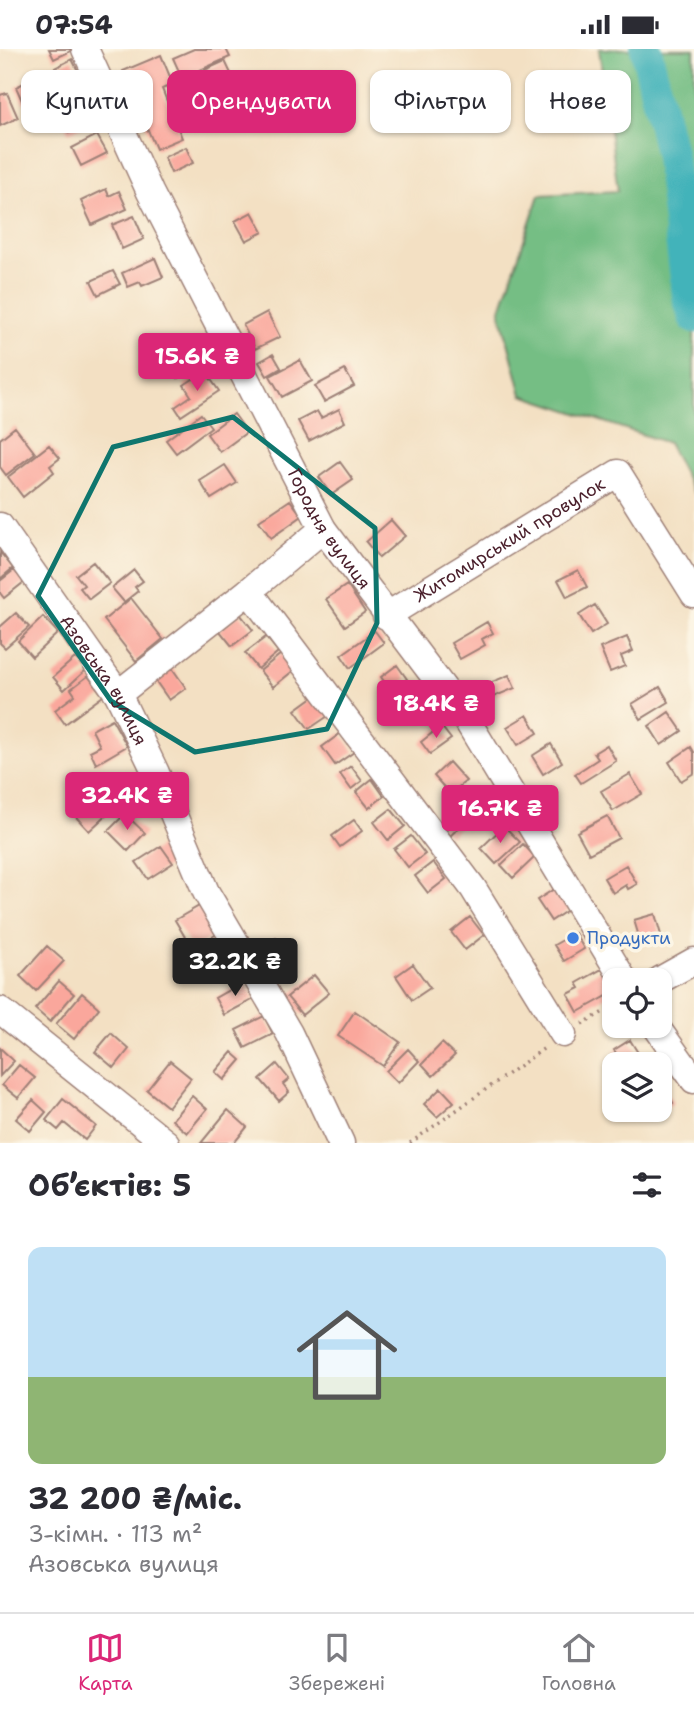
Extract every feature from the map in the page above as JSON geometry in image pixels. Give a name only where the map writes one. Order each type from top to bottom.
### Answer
[{"type":"street","name":"Городня вулиця","points":[[85,49],[150,193],[323,529],[386,616],[465,717],[617,968]]},
{"type":"street","name":"Житомирський провулок","points":[[386,616],[618,473],[694,594]]},
{"type":"street","name":"Азовська вулиця","points":[[0,526],[118,694],[156,773],[206,892],[289,1033],[341,1143]]},
{"type":"street","points":[[118,694],[323,529]]},
{"type":"street","points":[[249,591],[473,888],[564,1034]]},
{"type":"street","points":[[672,973],[694,961]]},
{"type":"street","points":[[0,1010],[166,1143]]},
{"type":"street","points":[[664,1038],[694,1080]]},
{"type":"path","points":[[410,1143],[564,1034],[602,1013]]},
{"type":"highlighted area","points":[[233,417],[375,528],[377,623],[327,729],[195,752],[111,701],[38,596],[113,447]]},
{"type":"green space","points":[[599,49],[694,49],[694,493],[668,443],[522,395],[500,312],[539,195],[618,191],[610,133],[631,133],[631,70],[602,70]]},
{"type":"building","points":[[49,49],[70,49],[71,51],[54,59]]},
{"type":"building","points":[[194,49],[226,49],[230,57],[200,70],[178,70],[173,58]]},
{"type":"building","points":[[161,55],[167,70],[167,87],[162,89],[167,101],[167,133],[180,133],[182,138],[156,149],[149,133],[153,133],[153,70],[125,70]]},
{"type":"building","points":[[72,59],[78,70],[51,70]]},
{"type":"building","points":[[225,61],[229,70],[205,70]]},
{"type":"building","points":[[21,84],[21,98],[16,87]]},
{"type":"building","points":[[7,93],[18,118],[0,126],[0,95]]},
{"type":"building","points":[[97,135],[107,153],[81,166],[72,148]]},
{"type":"building","points":[[186,147],[193,163],[171,173],[164,157]]},
{"type":"building","points":[[106,189],[109,196],[119,191],[127,209],[92,225],[81,201]]},
{"type":"building","points":[[252,212],[263,232],[246,241],[235,221]]},
{"type":"building","points":[[134,216],[144,239],[122,249],[112,225]]},
{"type":"building","points":[[155,258],[163,277],[142,286],[140,282],[128,287],[122,273]]},
{"type":"building","points":[[113,271],[120,284],[98,295],[91,281]]},
{"type":"building","points":[[267,312],[280,337],[255,349],[243,325]]},
{"type":"building","points":[[192,341],[205,359],[178,378],[166,361]]},
{"type":"building","points":[[273,354],[281,368],[267,376],[259,362]]},
{"type":"building","points":[[300,360],[312,381],[282,397],[270,376]]},
{"type":"building","points":[[345,370],[354,386],[324,402],[315,386]]},
{"type":"building","points":[[205,371],[219,391],[181,416],[175,407],[191,396],[184,385]]},
{"type":"building","points":[[339,409],[345,422],[309,441],[298,421],[317,411],[321,418]]},
{"type":"building","points":[[201,414],[211,427],[176,453],[166,440]]},
{"type":"building","points":[[234,414],[247,432],[220,452],[207,434]]},
{"type":"building","points":[[15,427],[35,453],[6,475],[0,467],[0,439]]},
{"type":"building","points":[[49,445],[60,458],[50,466],[54,472],[23,497],[8,477]]},
{"type":"building","points":[[340,462],[353,480],[331,495],[319,477]]},
{"type":"building","points":[[225,465],[237,483],[211,499],[200,481]]},
{"type":"building","points":[[290,500],[302,516],[271,538],[259,521]]},
{"type":"building","points":[[391,520],[405,536],[379,558],[366,542]]},
{"type":"building","points":[[0,552],[13,568],[0,579]]},
{"type":"building","points":[[93,562],[110,583],[89,599],[80,588],[84,585],[76,575]]},
{"type":"building","points":[[14,570],[24,582],[4,598],[0,593],[0,581]]},
{"type":"building","points":[[134,570],[143,581],[135,587],[138,591],[124,602],[112,588]]},
{"type":"building","points":[[578,570],[587,587],[567,597],[558,580]]},
{"type":"building","points":[[347,585],[365,612],[345,626],[326,599]]},
{"type":"building","points":[[131,598],[163,639],[136,661],[104,620]]},
{"type":"building","points":[[595,605],[607,624],[591,634],[579,615]]},
{"type":"building","points":[[16,613],[29,627],[5,648],[0,643],[0,627]]},
{"type":"building","points":[[240,614],[253,630],[232,646],[219,630]]},
{"type":"building","points":[[43,617],[58,633],[32,657],[18,641]]},
{"type":"building","points":[[487,622],[493,633],[482,639],[485,645],[460,659],[451,643]]},
{"type":"building","points":[[375,631],[384,643],[350,668],[341,655]]},
{"type":"building","points":[[266,637],[278,652],[258,669],[245,653]]},
{"type":"building","points":[[627,637],[633,651],[621,656],[625,666],[610,672],[600,648]]},
{"type":"building","points":[[281,654],[294,670],[273,687],[260,671]]},
{"type":"building","points":[[75,658],[86,670],[64,690],[53,677]]},
{"type":"building","points":[[397,665],[407,679],[391,691],[381,677]]},
{"type":"building","points":[[172,668],[186,688],[169,700],[155,680]]},
{"type":"building","points":[[509,675],[515,688],[486,700],[480,687]]},
{"type":"building","points":[[88,676],[103,696],[65,724],[55,710],[75,695],[71,689]]},
{"type":"building","points":[[660,687],[669,702],[641,719],[632,704]]},
{"type":"building","points":[[317,694],[331,714],[309,729],[295,710]]},
{"type":"building","points":[[433,697],[442,709],[421,723],[413,711]]},
{"type":"building","points":[[669,712],[682,731],[661,745],[649,726]]},
{"type":"building","points":[[527,715],[538,733],[518,745],[507,727]]},
{"type":"building","points":[[112,719],[127,746],[96,764],[90,751],[100,746],[92,730]]},
{"type":"building","points":[[441,726],[451,739],[430,754],[421,742]]},
{"type":"building","points":[[341,733],[354,752],[335,765],[322,747]]},
{"type":"building","points":[[551,744],[562,762],[543,774],[532,756]]},
{"type":"building","points":[[607,745],[616,761],[581,783],[575,774],[598,759],[594,753]]},
{"type":"building","points":[[691,747],[694,752],[694,773],[681,781],[669,762]]},
{"type":"building","points":[[449,762],[466,781],[450,794],[434,776]]},
{"type":"building","points":[[351,766],[362,781],[351,789],[340,774]]},
{"type":"building","points":[[630,774],[642,794],[613,811],[601,791]]},
{"type":"building","points":[[372,779],[384,796],[369,808],[356,792]]},
{"type":"building","points":[[99,795],[112,810],[89,831],[76,817]]},
{"type":"building","points":[[391,809],[405,826],[388,840],[374,822]]},
{"type":"building","points":[[454,809],[466,821],[450,836],[438,824]]},
{"type":"building","points":[[125,814],[145,833],[128,851],[108,831]]},
{"type":"building","points":[[607,816],[619,838],[589,854],[577,832]]},
{"type":"building","points":[[354,820],[362,831],[340,847],[332,836]]},
{"type":"building","points":[[504,826],[520,842],[496,864],[481,848]]},
{"type":"building","points":[[411,836],[425,854],[408,867],[394,849]]},
{"type":"building","points":[[523,844],[535,857],[513,878],[501,865]]},
{"type":"building","points":[[161,846],[173,863],[148,879],[136,862]]},
{"type":"building","points":[[433,862],[446,879],[428,893],[415,876]]},
{"type":"building","points":[[626,865],[637,884],[628,889],[626,885],[613,893],[604,878]]},
{"type":"building","points":[[559,886],[572,907],[551,921],[537,900]]},
{"type":"building","points":[[201,905],[217,934],[192,949],[175,920]]},
{"type":"building","points":[[655,914],[661,935],[640,940],[634,920]]},
{"type":"building","points":[[470,917],[484,935],[465,950],[451,932]]},
{"type":"building","points":[[575,933],[584,949],[564,961],[554,945]]},
{"type":"building","points":[[276,938],[289,958],[269,971],[256,950]]},
{"type":"building","points":[[47,946],[64,961],[36,991],[20,976]]},
{"type":"building","points":[[221,946],[235,968],[214,981],[200,959]]},
{"type":"building","points":[[413,964],[430,988],[412,1000],[396,976]]},
{"type":"building","points":[[602,969],[602,999],[578,1012],[568,994],[580,988],[577,983]]},
{"type":"building","points":[[314,975],[329,993],[302,1015],[287,997]]},
{"type":"building","points":[[59,981],[74,994],[50,1022],[35,1009]]},
{"type":"building","points":[[245,981],[254,999],[224,1015],[215,998]]},
{"type":"building","points":[[82,993],[99,1008],[74,1039],[56,1024]]},
{"type":"building","points":[[355,1011],[400,1042],[383,1066],[338,1036]]},
{"type":"building","points":[[264,1016],[273,1034],[245,1048],[236,1030]]},
{"type":"building","points":[[111,1033],[129,1049],[114,1068],[95,1052]]},
{"type":"building","points":[[630,1040],[638,1052],[615,1052],[614,1050]]},
{"type":"building","points":[[442,1043],[455,1055],[433,1076],[422,1064]]},
{"type":"building","points":[[0,1048],[14,1061],[0,1076]]},
{"type":"building","points":[[408,1049],[419,1061],[398,1083],[386,1071]]},
{"type":"building","points":[[232,1052],[241,1060],[224,1080],[215,1072]]},
{"type":"building","points":[[170,1061],[191,1078],[168,1107],[147,1090]]},
{"type":"building","points":[[277,1064],[289,1079],[283,1084],[289,1092],[279,1101],[260,1079]]},
{"type":"building","points":[[19,1065],[35,1078],[18,1098],[2,1085]]},
{"type":"building","points":[[441,1088],[454,1102],[437,1117],[424,1104]]},
{"type":"building","points":[[192,1096],[207,1109],[187,1133],[172,1120]]},
{"type":"building","points":[[63,1099],[96,1126],[85,1140],[64,1123],[58,1130],[46,1120]]},
{"type":"building","points":[[33,1100],[46,1112],[30,1131],[16,1119]]},
{"type":"building","points":[[228,1110],[247,1127],[234,1143],[201,1143]]},
{"type":"waterway","points":[[646,49],[671,156],[688,296],[694,317]]},
{"type":"place","name":"Продукти","points":[[573,938]]}]
